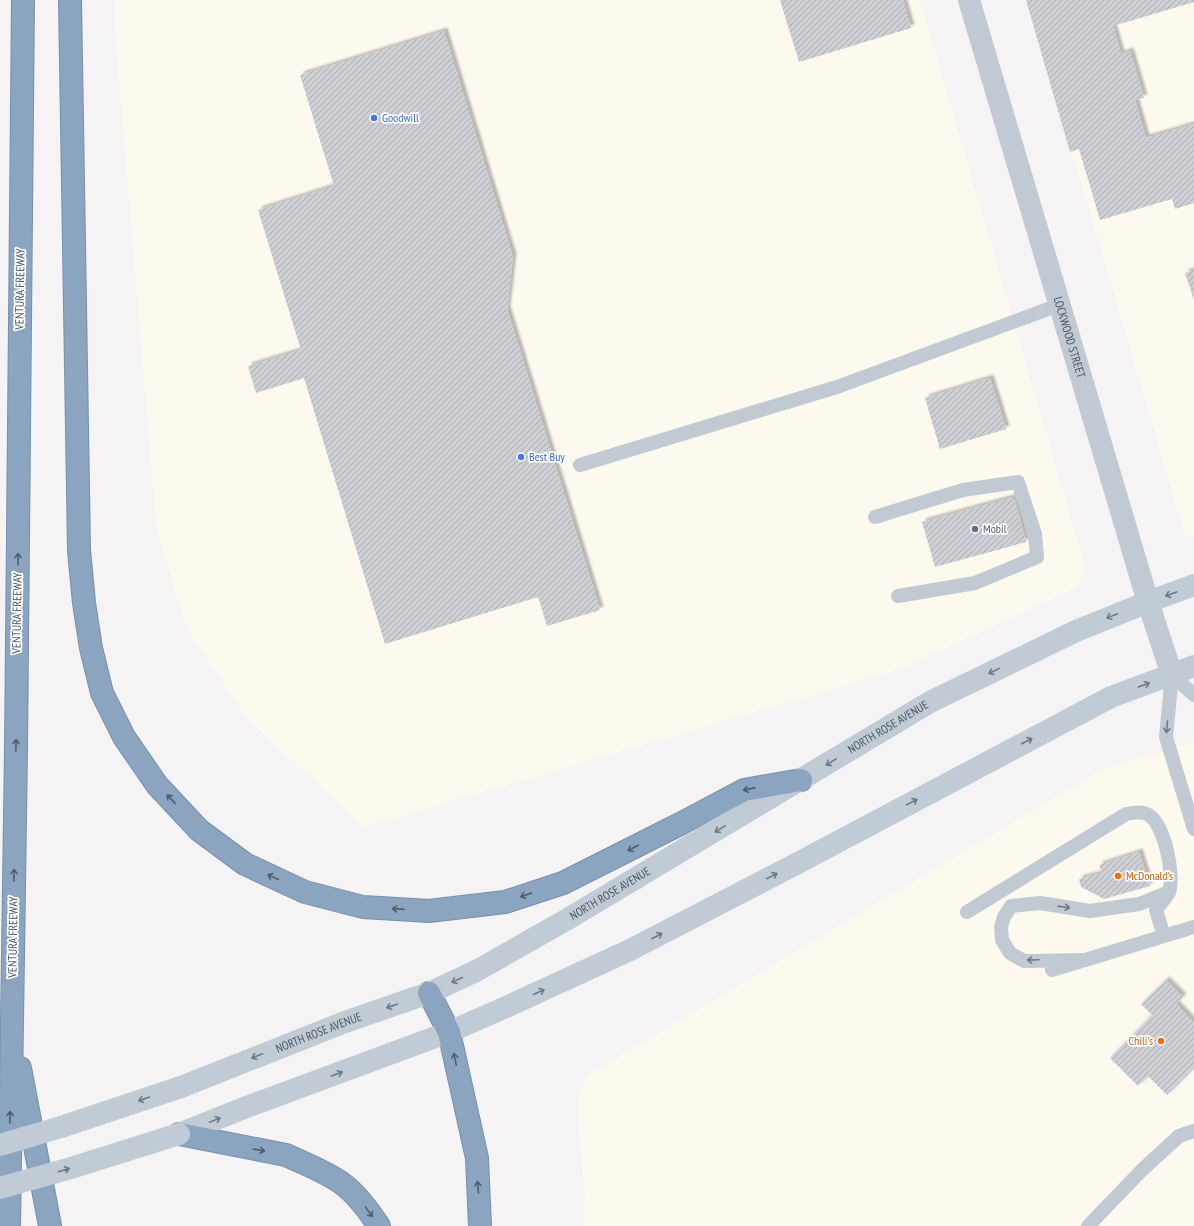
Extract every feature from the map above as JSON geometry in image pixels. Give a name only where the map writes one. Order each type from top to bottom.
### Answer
[{"type":"highway","name":"VENTURA FREEWAY","points":[[9,1226],[23,0]]},
{"type":"highway","points":[[70,0],[79,542],[84,603],[91,648],[102,693],[124,737],[157,785],[199,830],[245,864],[305,892],[363,907],[429,911],[505,902],[563,883],[744,790],[801,780]]},
{"type":"highway","points":[[429,993],[449,1032],[476,1158],[480,1226]]},
{"type":"highway","points":[[12,1025],[50,1226]]},
{"type":"highway","points":[[179,1134],[286,1155],[298,1160],[340,1182],[363,1204],[379,1226]]},
{"type":"main road","name":"NORTH ROSE AVENUE","points":[[0,1145],[61,1127],[181,1087],[345,1022],[429,993],[478,970],[566,920],[930,702],[1076,631],[1194,585]]},
{"type":"main road","points":[[0,1188],[71,1168],[179,1134],[249,1106],[449,1032],[630,950],[1111,697],[1194,666]]},
{"type":"street","name":"LOCKWOOD STREET","points":[[969,0],[1148,602],[1172,675]]},
{"type":"lane","points":[[580,465],[837,387],[1060,305]]},
{"type":"lane","points":[[875,517],[963,490],[1018,482],[1034,534],[1037,557],[975,583],[898,596]]},
{"type":"lane","points":[[1172,675],[1194,695]]},
{"type":"lane","points":[[1172,675],[1166,737],[1194,829]]},
{"type":"lane","points":[[967,912],[1126,814],[1145,813],[1154,819],[1162,833],[1171,872],[1169,892],[1156,910],[1164,936]]},
{"type":"lane","points":[[1086,960],[1024,961],[1010,953],[1002,940],[1001,927],[1004,917],[1011,906],[1040,903],[1090,910],[1139,904],[1169,892]]},
{"type":"lane","points":[[1052,970],[1194,927]]},
{"type":"lane","points":[[1088,1226],[1142,1170],[1179,1136],[1194,1131]]},
{"type":"shaded area","points":[[115,0],[920,0],[1086,570],[1076,588],[901,669],[364,827],[248,720],[186,628],[156,526],[115,33]]},
{"type":"shaded area","points":[[1026,0],[1194,0],[1194,535],[1185,537]]},
{"type":"shaded area","points":[[1194,741],[1194,1226],[584,1226],[585,1196],[579,1134],[578,1100],[588,1075],[1098,772]]},
{"type":"building","points":[[780,0],[903,0],[911,28],[799,62]]},
{"type":"building","points":[[1026,0],[1194,0],[1194,2],[1113,26],[1121,54],[1130,51],[1144,98],[1135,100],[1146,138],[1194,124],[1194,203],[1175,209],[1172,199],[1100,220],[1079,149],[1070,152]]},
{"type":"building","points":[[444,31],[513,257],[507,309],[600,610],[547,626],[538,597],[385,644],[304,378],[256,393],[248,366],[301,350],[258,210],[334,186],[300,75]]},
{"type":"building","points":[[1194,270],[1194,300],[1185,273]]},
{"type":"building","points":[[990,378],[1006,429],[940,449],[925,398]]},
{"type":"building","points":[[1014,497],[1026,542],[935,567],[922,522]]},
{"type":"building","name":"McDonald's","points":[[1139,852],[1150,886],[1104,899],[1081,887],[1079,879],[1102,873],[1099,865]]},
{"type":"building","name":"Chili's","points":[[1166,980],[1183,997],[1176,1004],[1194,1023],[1194,1068],[1167,1095],[1148,1076],[1138,1086],[1110,1058],[1152,1015],[1141,1004]]},
{"type":"place","name":"Goodwill","points":[[374,118]]},
{"type":"place","name":"Best Buy","points":[[521,457]]},
{"type":"place","name":"Mobil","points":[[975,529]]},
{"type":"place","name":"McDonald's","points":[[1118,876]]},
{"type":"place","name":"Chili's","points":[[1161,1041]]}]
